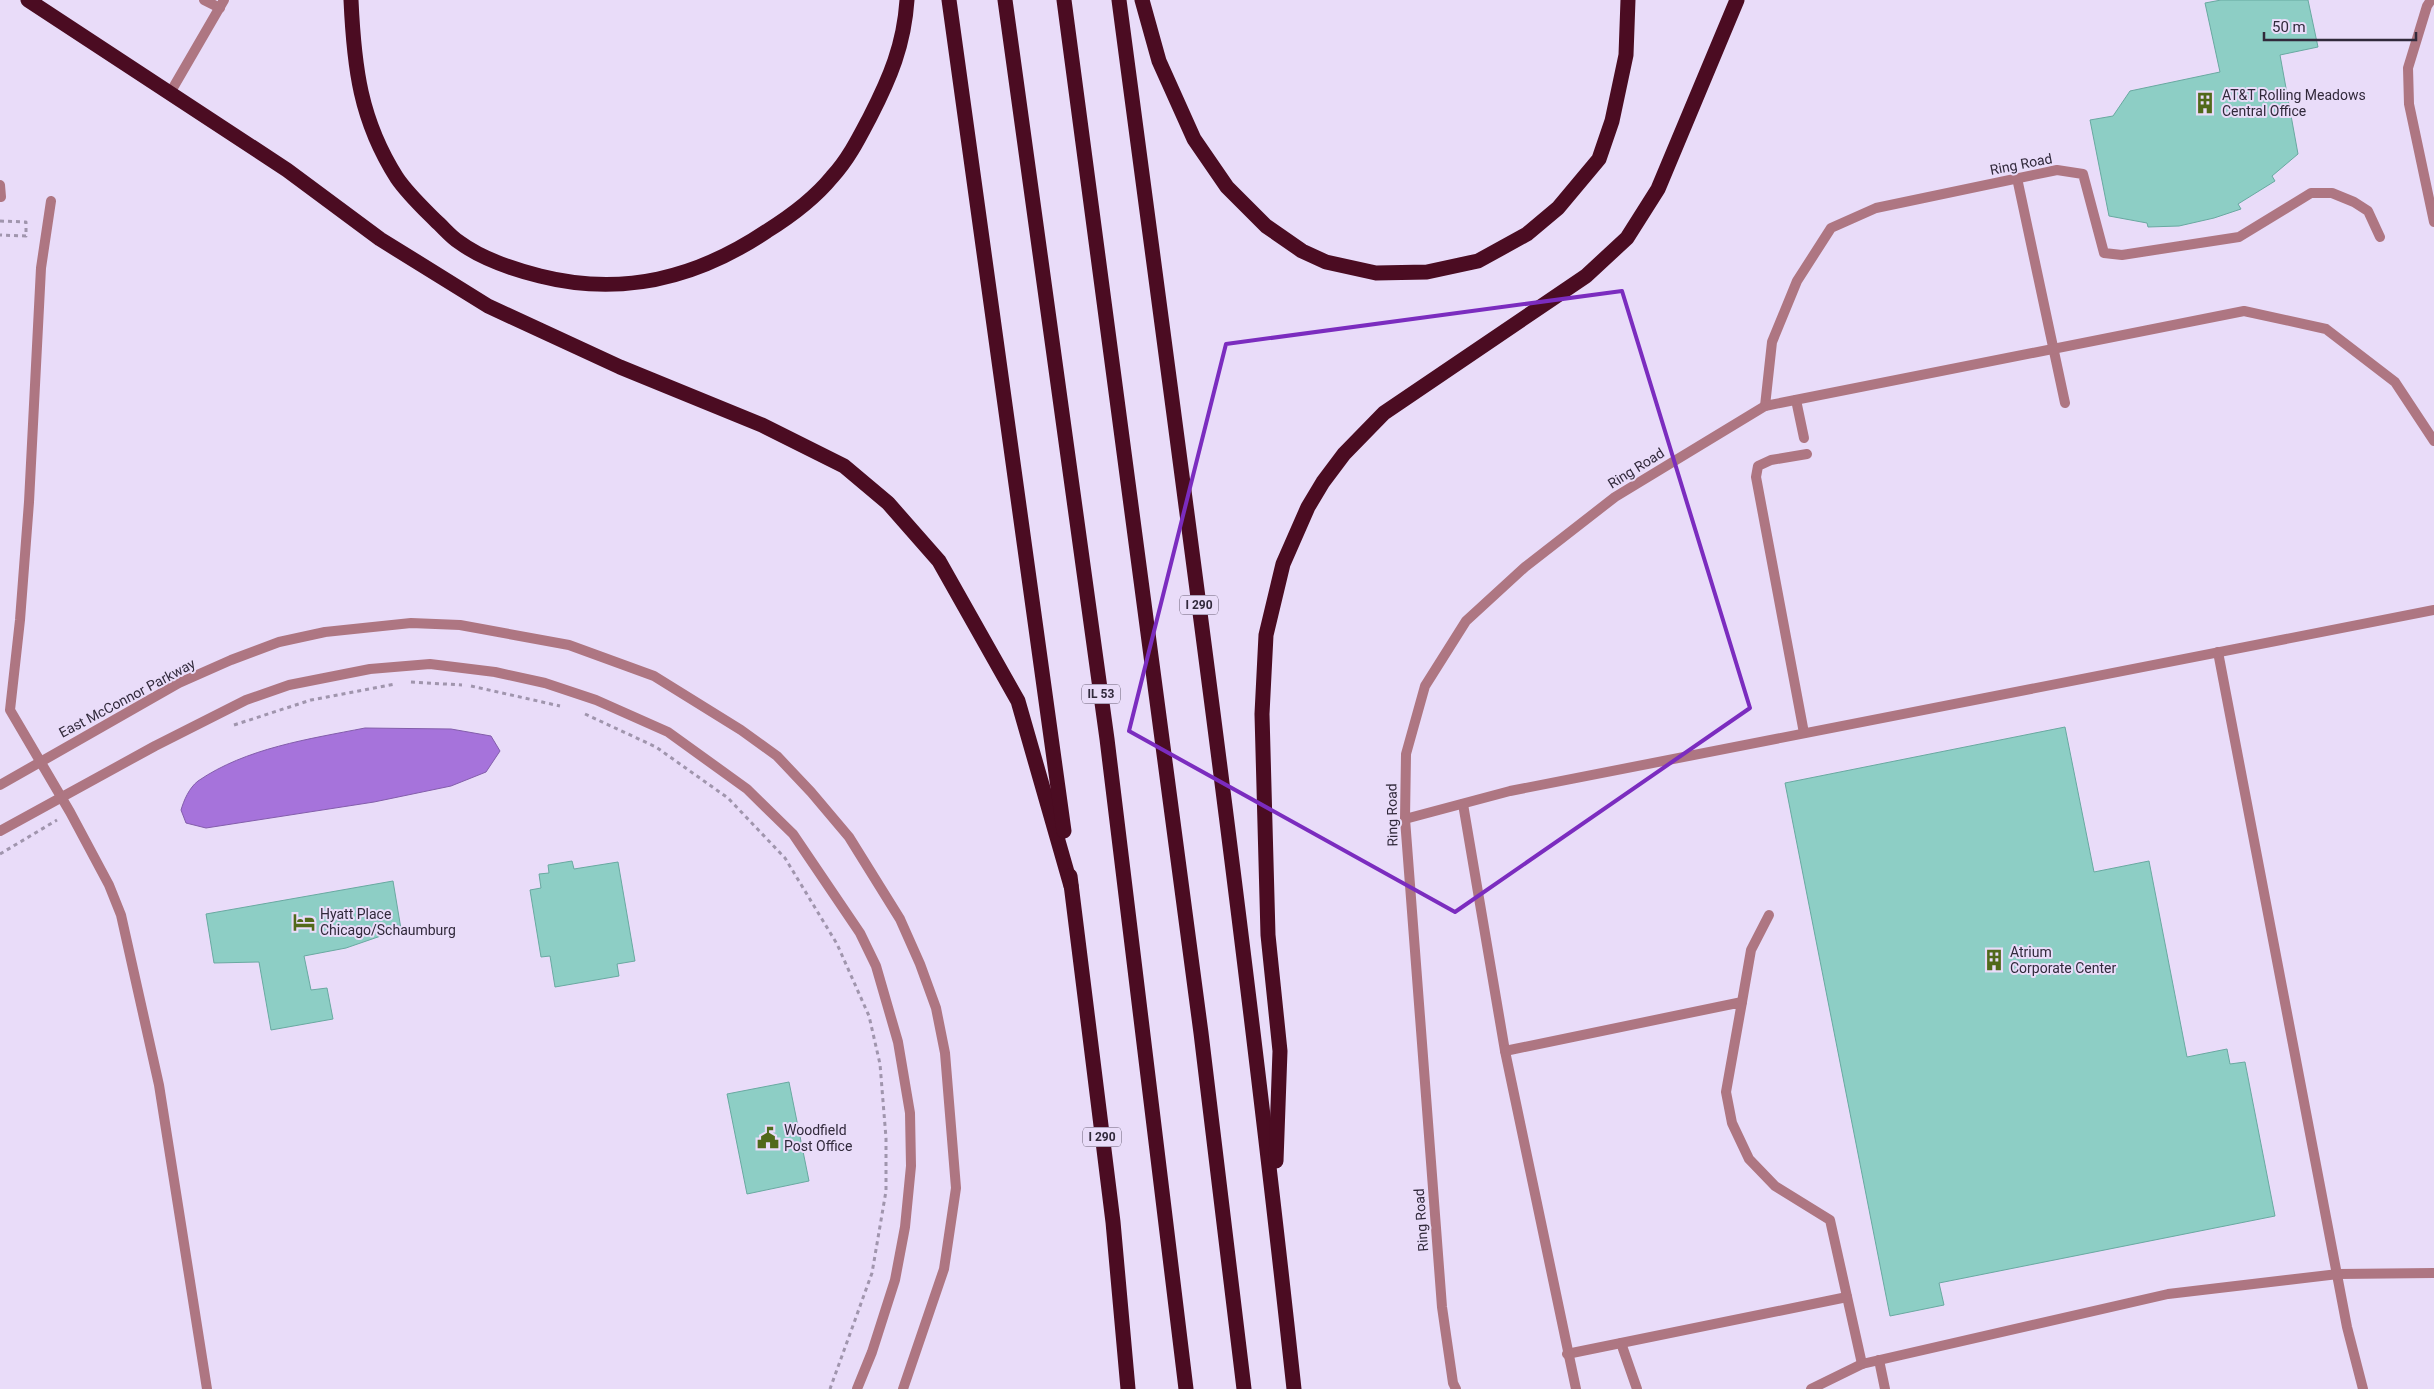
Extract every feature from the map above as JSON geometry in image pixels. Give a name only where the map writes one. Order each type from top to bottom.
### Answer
[{"type":"highway","points":[[28,0],[287,170],[380,239],[488,306],[620,367],[779,433],[844,466],[888,503],[940,561],[1018,701],[1071,886]]},
{"type":"highway","points":[[351,0],[354,54],[359,92],[365,111],[379,146],[398,178],[415,201],[458,242],[484,257],[519,271],[568,284],[622,286],[671,276],[738,251],[796,212],[832,178],[856,144],[894,68],[906,23],[907,0]]},
{"type":"highway","name":"I 290","points":[[949,0],[1071,886],[1113,1222],[1128,1389]]},
{"type":"highway","name":"IL 53","points":[[1005,0],[1107,739],[1186,1389]]},
{"type":"highway","points":[[1064,0],[1201,1033],[1244,1389]]},
{"type":"highway","name":"I 290","points":[[1119,0],[1205,655],[1275,1210],[1294,1389]]},
{"type":"highway","points":[[1142,0],[1159,61],[1194,139],[1227,187],[1266,226],[1302,251],[1326,262],[1376,273],[1427,272],[1478,261],[1527,234],[1558,208],[1598,159],[1612,121],[1626,55],[1628,0]]},
{"type":"highway","points":[[1275,1210],[1280,1051],[1268,935],[1262,714],[1266,635],[1283,564],[1308,507],[1322,482],[1344,454],[1384,413],[1586,276],[1627,238],[1658,189],[1737,0]]},
{"type":"street","points":[[170,93],[222,4],[204,0]]},
{"type":"street","points":[[2431,0],[2427,6],[2408,68],[2409,104],[2434,222]]},
{"type":"street","name":"Ring Road","points":[[1765,406],[1772,342],[1797,281],[1831,228],[1876,208],[2057,170],[2083,174],[2104,252],[2122,255],[2239,237],[2311,193],[2332,193],[2354,202],[2368,211],[2380,238]]},
{"type":"street","points":[[2017,178],[2065,403]]},
{"type":"street","points":[[0,185],[1,197]]},
{"type":"street","points":[[50,201],[41,268],[29,502],[20,620],[10,710],[70,812],[109,885],[120,915],[138,988],[170,1152],[207,1389]]},
{"type":"street","name":"Ring Road","points":[[1456,1389],[1452,1384],[1442,1306],[1405,819],[1406,754],[1425,686],[1466,621],[1525,567],[1615,497],[1765,406],[2244,311],[2326,329],[2395,382],[2434,441]]},
{"type":"street","points":[[1796,400],[1804,438]]},
{"type":"street","points":[[1804,733],[1756,476],[1758,466],[1771,460],[1807,454]]},
{"type":"street","points":[[1405,819],[1510,791],[2434,610]]},
{"type":"street","name":"East McConnor Parkway","points":[[0,785],[179,683],[279,642],[325,632],[411,623],[460,624],[514,633],[569,645],[614,659],[654,676],[741,730],[777,756],[849,837],[896,912],[920,964],[936,1008],[945,1053],[956,1188],[944,1269],[903,1389]]},
{"type":"street","points":[[2218,652],[2348,1327],[2363,1389]]},
{"type":"street","points":[[0,831],[246,700],[289,685],[370,669],[430,664],[495,672],[545,682],[596,700],[668,732],[748,789],[793,834],[860,934],[876,966],[898,1042],[910,1113],[910,1166],[905,1227],[895,1280],[872,1352],[857,1389]]},
{"type":"street","points":[[1462,804],[1504,1051],[1567,1354],[1576,1389]]},
{"type":"street","points":[[1769,915],[1751,950],[1726,1092],[1732,1123],[1749,1159],[1775,1186],[1830,1220],[1862,1364]]},
{"type":"street","points":[[1504,1051],[1742,1002]]},
{"type":"street","points":[[1811,1389],[1862,1364],[2168,1294],[2338,1274],[2434,1272]]},
{"type":"street","points":[[1567,1354],[1847,1298]]},
{"type":"street","points":[[1621,1343],[1637,1389]]},
{"type":"street","points":[[1879,1360],[1885,1389]]},
{"type":"path","points":[[0,220],[26,222],[26,236],[0,235]]},
{"type":"path","points":[[230,726],[311,700],[404,682],[468,685],[562,706]]},
{"type":"path","points":[[580,712],[656,747],[728,798],[785,858],[837,944],[869,1016],[880,1064],[886,1138],[886,1191],[872,1273],[830,1389]]},
{"type":"path","points":[[0,854],[70,812]]},
{"type":"highlighted area","points":[[1622,291],[1750,708],[1455,912],[1129,731],[1226,344]]},
{"type":"shaded area","points":[[365,728],[451,729],[491,736],[500,751],[486,772],[451,786],[374,802],[206,828],[186,823],[181,810],[187,794],[198,781],[217,770],[236,760],[278,746]]},
{"type":"building","name":"AT&T Rolling Meadows Central Office","points":[[2221,0],[2308,0],[2318,47],[2280,55],[2298,154],[2272,176],[2275,181],[2238,204],[2241,209],[2214,218],[2179,226],[2148,227],[2147,223],[2109,216],[2090,120],[2113,116],[2130,91],[2220,72],[2205,3]]},
{"type":"building","name":"Atrium Corporate Center","points":[[2065,727],[2094,872],[2149,861],[2187,1057],[2227,1049],[2230,1064],[2245,1062],[2275,1216],[1939,1283],[1944,1305],[1890,1316],[1785,783]]},
{"type":"building","points":[[572,861],[574,869],[618,862],[635,961],[617,964],[619,976],[555,987],[550,956],[541,957],[530,890],[541,888],[539,874],[549,873],[548,865]]},
{"type":"building","name":"Hyatt Place Chicago/Schaumburg","points":[[393,881],[401,929],[346,948],[304,956],[311,990],[327,988],[333,1019],[271,1030],[259,962],[214,963],[206,914]]},
{"type":"building","name":"Woodfield Post Office","points":[[789,1082],[809,1181],[747,1194],[727,1094]]},
{"type":"place","name":"AT&T Rolling Meadows Central Office","points":[[2205,103]]},
{"type":"place","name":"Hyatt Place Chicago/Schaumburg","points":[[304,922]]},
{"type":"place","name":"Atrium Corporate Center","points":[[1994,960]]},
{"type":"place","name":"Woodfield Post Office","points":[[768,1138]]}]
